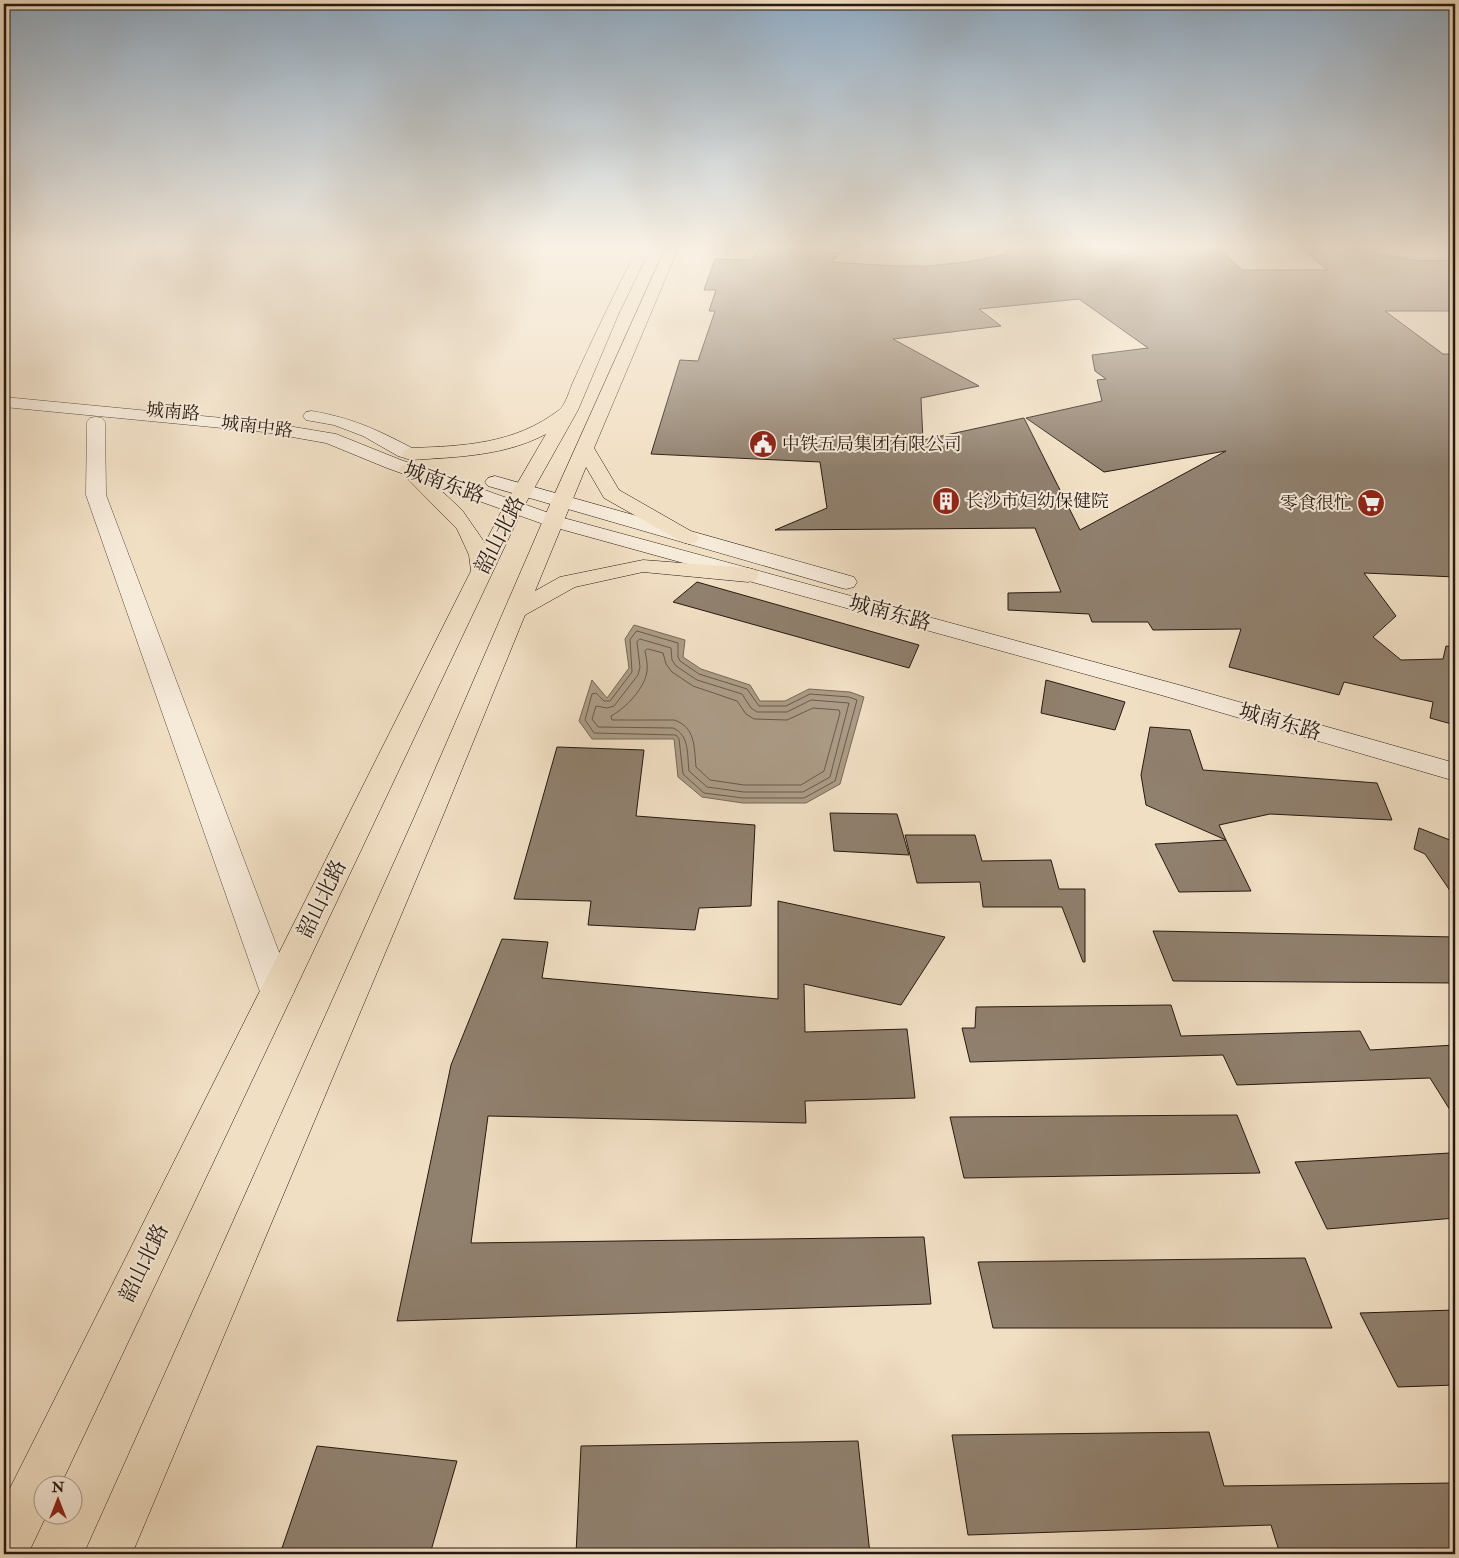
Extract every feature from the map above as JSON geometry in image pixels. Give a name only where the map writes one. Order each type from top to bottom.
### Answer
[{"type":"main road","name":"韶山北路","points":[[4,1551],[482,571],[518,500],[569,410],[608,322]]},
{"type":"main road","name":"韶山北路","points":[[108,1554],[412,854],[640,322]]},
{"type":"main road","points":[[4,387],[133,398]]},
{"type":"main road","name":"城南路","points":[[4,397],[239,418],[312,427],[336,436]]},
{"type":"main road","name":"城南中路","points":[[4,402],[264,427],[336,436]]},
{"type":"main road","points":[[4,412],[96,422],[264,436],[290,442],[315,444],[345,453],[404,460],[505,445],[522,440],[548,427],[569,410]]},
{"type":"main road","points":[[295,413],[338,421],[369,432],[404,460],[425,488],[453,510],[461,521],[473,540],[481,560],[482,571]]},
{"type":"main road","points":[[96,422],[96,495],[277,992]]},
{"type":"main road","name":"城南东路","points":[[336,436],[518,500],[748,575],[1170,690],[1455,772]]},
{"type":"main road","points":[[584,449],[611,494],[689,538]]},
{"type":"main road","name":"城南东路","points":[[557,512],[689,538],[1455,752]]},
{"type":"main road","points":[[515,611],[568,582],[643,566],[748,575]]},
{"type":"water","points":[[634,625],[685,640],[683,657],[701,669],[750,685],[760,701],[785,701],[809,689],[850,692],[864,697],[840,784],[806,803],[743,803],[702,797],[678,777],[674,739],[592,739],[579,721],[592,680],[607,698],[629,668],[625,639]]},
{"type":"building","points":[[711,322],[995,322],[1001,326],[893,339],[979,386],[921,398],[923,440],[1024,418],[1080,530],[1226,451],[1104,472],[1026,418],[1102,401],[1097,380],[1106,379],[1095,371],[1092,355],[1148,348],[1111,322],[1399,322],[1443,354],[1455,354],[1455,577],[1364,573],[1396,616],[1373,637],[1401,660],[1443,659],[1446,646],[1455,647],[1455,725],[1430,718],[1433,702],[1344,682],[1339,695],[1229,667],[1241,629],[1153,630],[1148,622],[1092,622],[1089,614],[1008,610],[1008,593],[1061,592],[1035,528],[775,530],[827,508],[820,462],[651,454],[680,360],[698,361]]},
{"type":"building","points":[[697,582],[919,645],[909,668],[673,602]]},
{"type":"building","points":[[1046,680],[1125,702],[1115,730],[1041,713]]},
{"type":"building","points":[[1150,727],[1190,730],[1203,770],[1377,783],[1392,820],[1270,814],[1219,825],[1226,840],[1146,805],[1141,775]]},
{"type":"building","points":[[557,747],[644,750],[636,816],[755,825],[751,906],[699,908],[695,930],[588,925],[591,901],[514,899]]},
{"type":"building","points":[[830,813],[897,814],[909,855],[834,851]]},
{"type":"building","points":[[1419,828],[1455,842],[1455,898],[1425,854],[1414,849]]},
{"type":"building","points":[[905,835],[975,835],[982,861],[1051,860],[1059,889],[1085,889],[1085,962],[1083,962],[1062,907],[983,907],[980,882],[917,883]]},
{"type":"building","points":[[1226,840],[1251,891],[1179,892],[1155,844]]},
{"type":"building","points":[[778,901],[945,937],[901,1005],[804,984],[805,1032],[907,1029],[915,1098],[805,1101],[806,1123],[488,1116],[471,1243],[924,1237],[931,1304],[397,1321],[451,1065],[502,939],[548,942],[542,978],[778,999]]},
{"type":"building","points":[[1153,931],[1455,937],[1455,983],[1173,981]]},
{"type":"building","points":[[1171,1005],[1181,1036],[1360,1031],[1370,1050],[1455,1045],[1455,1118],[1430,1078],[1237,1085],[1223,1055],[970,1062],[962,1028],[975,1028],[976,1007]]},
{"type":"building","points":[[1237,1115],[1260,1173],[964,1178],[950,1117]]},
{"type":"building","points":[[1450,1153],[1455,1162],[1455,1218],[1327,1229],[1295,1162]]},
{"type":"building","points":[[1305,1258],[1332,1328],[993,1328],[978,1262]]},
{"type":"building","points":[[1455,1310],[1455,1385],[1398,1387],[1360,1313]]},
{"type":"building","points":[[1209,1432],[1224,1486],[1455,1483],[1455,1554],[1280,1554],[1271,1525],[968,1535],[952,1435]]},
{"type":"building","points":[[858,1441],[870,1554],[576,1554],[581,1446]]},
{"type":"building","points":[[317,1446],[457,1461],[430,1554],[280,1554]]},
{"type":"place","name":"中铁五局集团有限公司","points":[[763,444]]},
{"type":"place","name":"长沙市妇幼保健院","points":[[946,501]]},
{"type":"place","name":"零食很忙","points":[[1371,503]]}]
